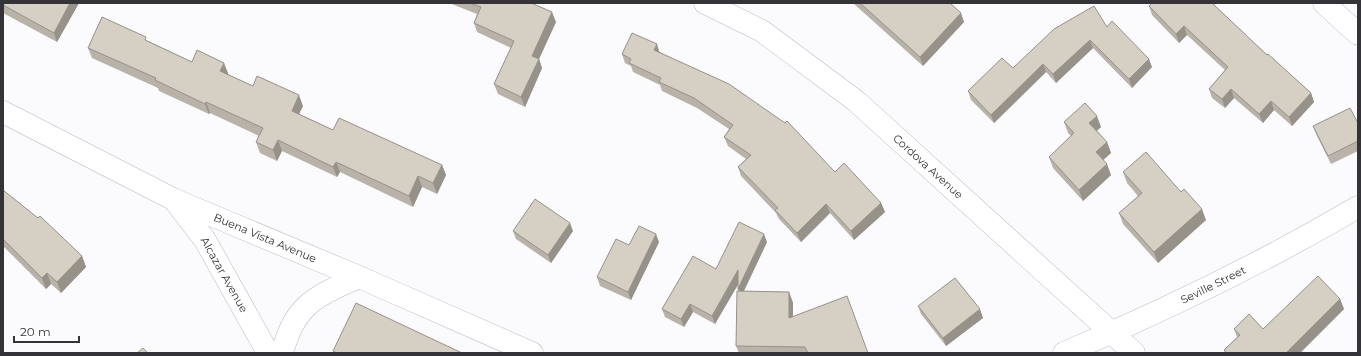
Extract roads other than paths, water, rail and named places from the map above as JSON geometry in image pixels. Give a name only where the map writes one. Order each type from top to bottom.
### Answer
[{"type":"street","name":"Cordova Avenue","points":[[705,3],[762,31],[856,101],[1134,353]]},
{"type":"street","points":[[1324,3],[1358,34]]},
{"type":"street","name":"Buena Vista Avenue","points":[[3,112],[175,200],[359,277],[532,353]]},
{"type":"street","name":"Alcazar Avenue","points":[[175,200],[205,240],[268,353]]},
{"type":"street","name":"Seville Street","points":[[1064,353],[1112,333],[1217,282],[1318,230],[1358,207]]},
{"type":"street","points":[[282,353],[291,326],[305,306],[328,290],[359,277]]}]
